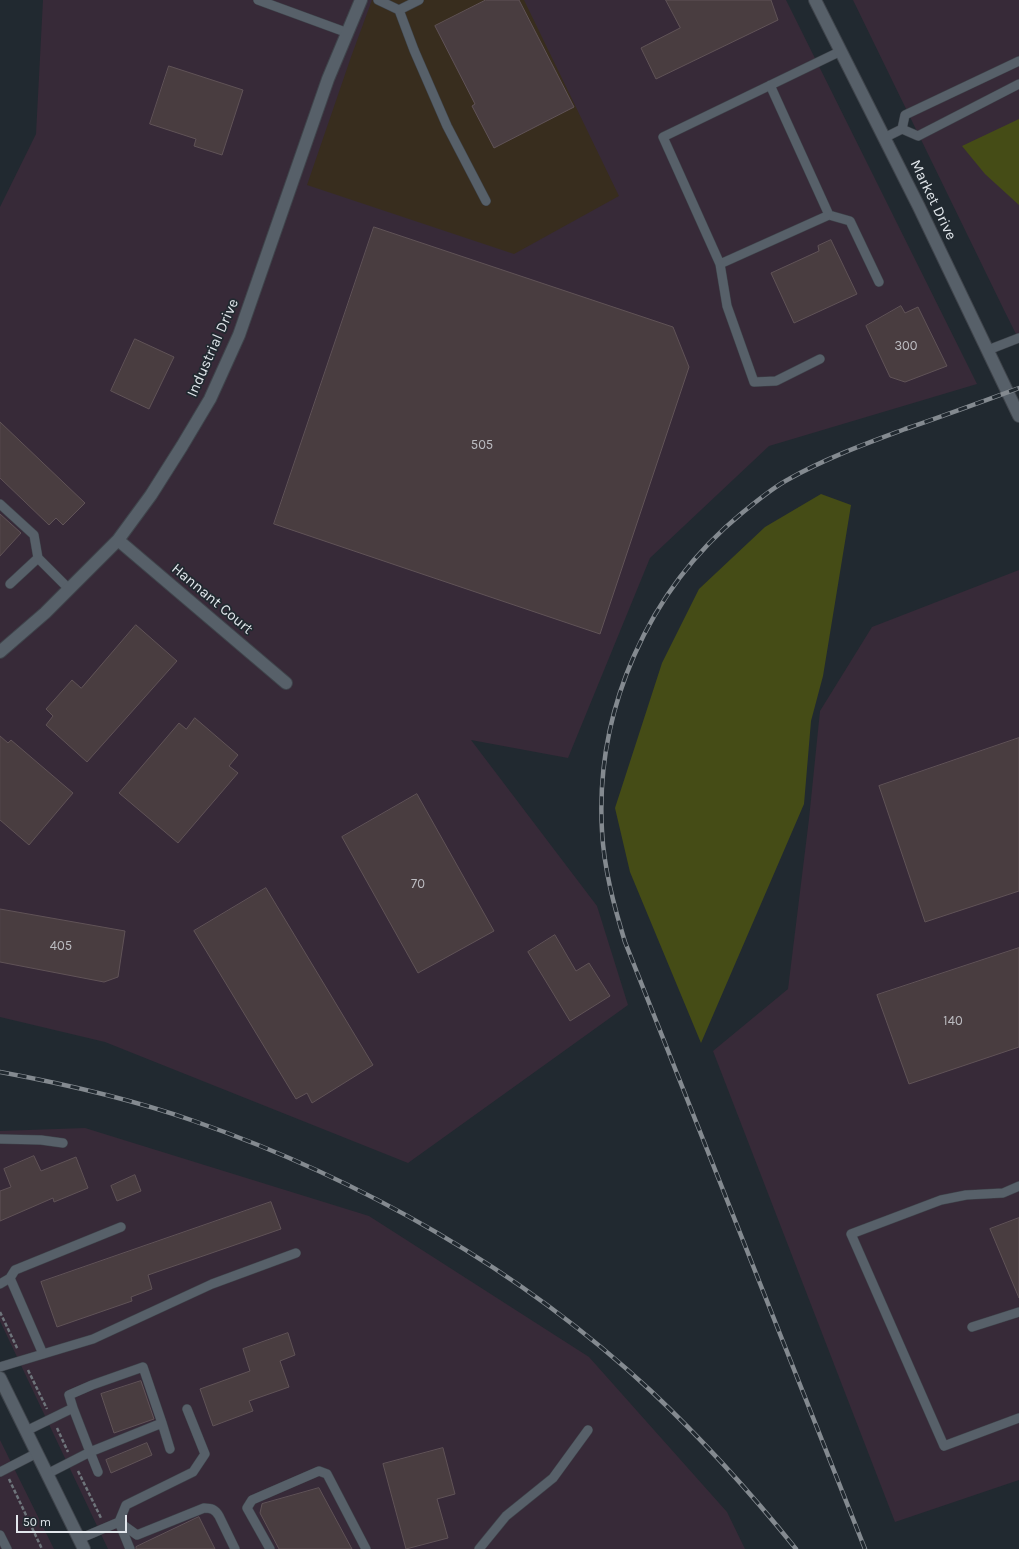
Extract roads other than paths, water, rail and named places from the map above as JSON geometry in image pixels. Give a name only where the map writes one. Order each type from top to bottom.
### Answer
[{"type":"street","name":"Industrial Drive","points":[[0,652],[45,613],[118,540],[152,495],[210,399],[239,335],[328,79],[361,0]]},
{"type":"street","name":"Market Drive","points":[[815,0],[988,350],[1019,416]]},
{"type":"street","name":"Hannant Court","points":[[118,540],[286,683]]},
{"type":"street","points":[[0,1378],[82,1544]]},
{"type":"lane","points":[[258,0],[348,33]]},
{"type":"lane","points":[[378,0],[398,10],[447,126],[486,201]]},
{"type":"lane","points":[[398,10],[419,0]]},
{"type":"lane","points":[[820,359],[776,381],[754,382],[727,306],[720,264],[663,136],[841,52]]},
{"type":"lane","points":[[902,129],[905,115],[1019,61]]},
{"type":"lane","points":[[902,129],[918,136],[1019,84]]},
{"type":"lane","points":[[770,85],[829,215]]},
{"type":"lane","points":[[884,138],[902,129]]},
{"type":"lane","points":[[720,264],[829,215],[850,221],[879,282]]},
{"type":"lane","points":[[988,350],[1019,338]]},
{"type":"lane","points":[[0,504],[34,534],[38,558],[69,589]]},
{"type":"lane","points":[[10,584],[38,558]]},
{"type":"lane","points":[[0,1139],[41,1140],[63,1143]]},
{"type":"lane","points":[[1019,1186],[1003,1193],[966,1195],[941,1200],[851,1234],[944,1446],[1019,1418]]},
{"type":"lane","points":[[0,1284],[10,1278],[15,1270],[121,1227]]},
{"type":"lane","points":[[0,1366],[93,1340],[212,1284],[296,1253]]},
{"type":"lane","points":[[10,1278],[43,1354]]},
{"type":"lane","points":[[972,1327],[1019,1312]]},
{"type":"lane","points":[[98,1472],[69,1395],[92,1385],[143,1367],[170,1449]]},
{"type":"lane","points":[[26,1432],[73,1408]]},
{"type":"lane","points":[[82,1544],[106,1528],[119,1522],[126,1505],[193,1472],[205,1454],[187,1409]]},
{"type":"lane","points":[[47,1474],[90,1452],[162,1423]]},
{"type":"lane","points":[[479,1549],[506,1516],[553,1478],[588,1430]]},
{"type":"lane","points":[[2,1470],[37,1453]]},
{"type":"lane","points":[[270,1549],[247,1508],[252,1500],[319,1471],[328,1474],[366,1549]]},
{"type":"lane","points":[[119,1522],[138,1535],[204,1508],[210,1508],[216,1511],[235,1549]]},
{"type":"lane","points":[[119,1522],[130,1549]]},
{"type":"lane","points":[[0,1535],[7,1549]]},
{"type":"railway","points":[[865,1549],[625,942],[610,887],[605,859],[602,831],[602,786],[608,741],[618,698],[634,656],[655,616],[679,578],[709,544],[742,513],[765,495],[803,471],[860,446],[1019,388]]},
{"type":"railway","points":[[0,1072],[98,1093],[194,1121],[256,1144],[318,1171],[378,1200],[436,1232],[493,1268],[548,1306],[601,1347],[651,1391],[726,1467],[796,1549]]}]
